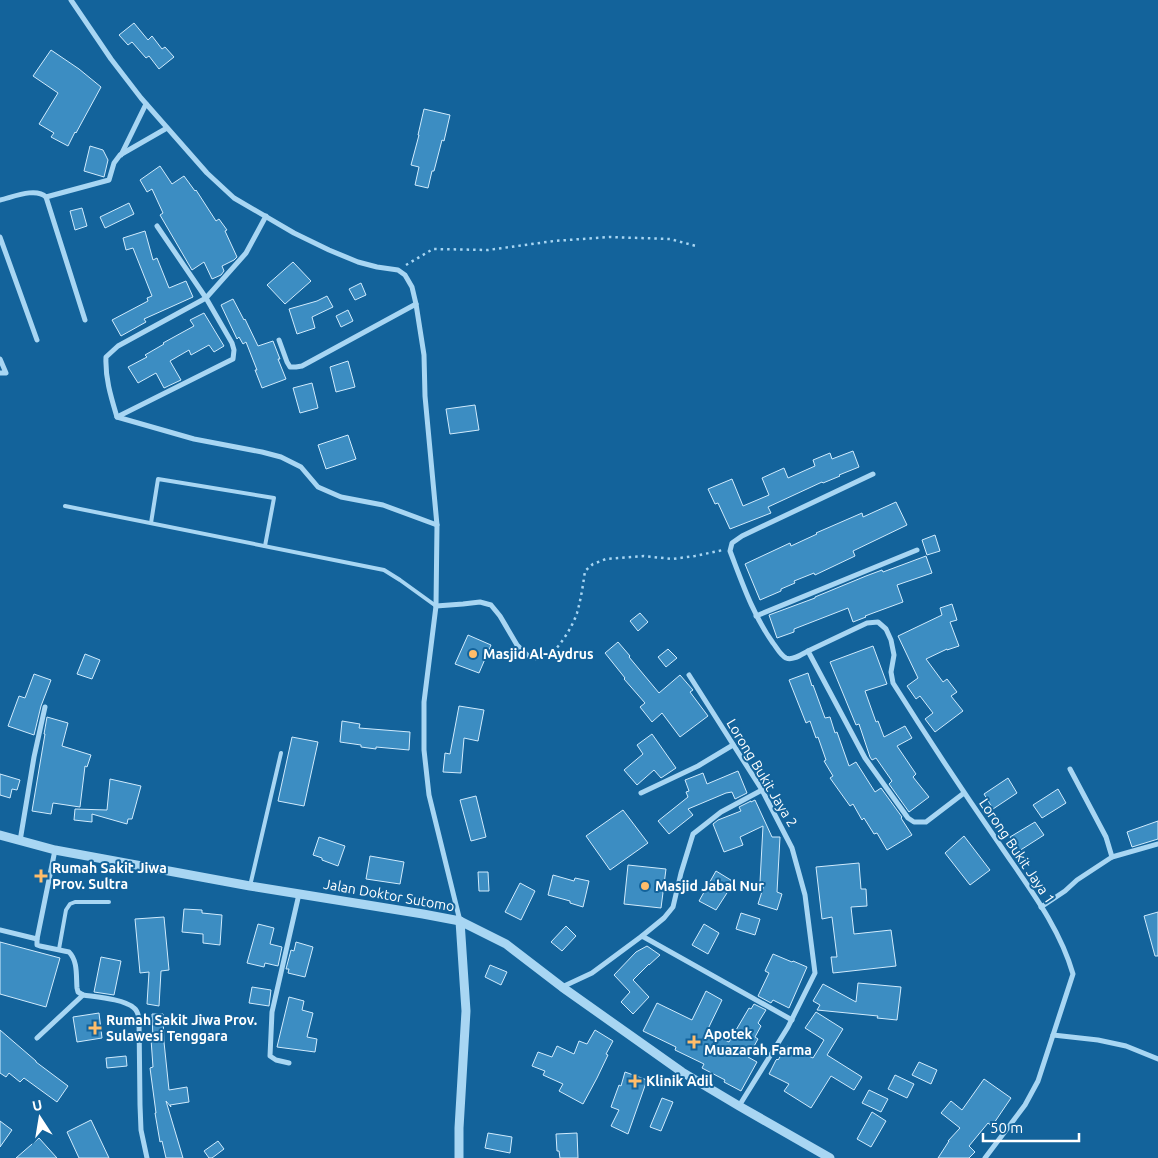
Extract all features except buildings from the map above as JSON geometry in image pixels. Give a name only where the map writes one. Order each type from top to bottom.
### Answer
[{"type":"street","points":[[71,0],[111,59],[146,104],[207,173],[234,198],[294,233],[329,250],[358,262],[398,270],[405,275],[412,287],[424,355],[425,396],[437,525],[436,606],[424,702],[424,750],[429,795],[460,922],[466,1011],[459,1158]]},
{"type":"street","points":[[46,197],[109,180],[114,164],[146,104]]},
{"type":"street","points":[[120,155],[167,128]]},
{"type":"street","points":[[0,200],[32,192],[42,193],[46,197],[86,320]]},
{"type":"street","points":[[117,417],[110,396],[106,357],[118,346],[206,298],[246,254],[266,216]]},
{"type":"street","points":[[117,417],[233,359],[234,350],[232,343],[206,298],[157,226]]},
{"type":"street","points":[[0,237],[37,340]]},
{"type":"street","points":[[279,340],[290,367],[302,366],[416,304]]},
{"type":"street","points":[[0,359],[6,373],[0,373]]},
{"type":"street","points":[[117,417],[194,439],[281,457],[301,467],[318,486],[342,497],[383,505],[437,525]]},
{"type":"street","points":[[873,474],[742,536],[732,543],[730,551],[756,616],[917,550]]},
{"type":"street","points":[[436,606],[480,602],[491,605],[500,616],[517,645],[527,655]]},
{"type":"street","name":"Lorong Bukit Jaya 1","points":[[756,616],[780,652],[787,658],[793,659],[867,623],[878,622],[886,629],[891,640],[894,655],[891,672],[893,683],[1041,907],[1060,938],[1069,958],[1073,974],[1038,1081],[1024,1105],[985,1158]]},
{"type":"street","points":[[808,651],[865,758],[908,818],[914,822],[926,822],[964,793]]},
{"type":"street","name":"Lorong Bukit Jaya 2","points":[[689,675],[762,790],[792,848],[804,895],[815,973],[792,1020],[739,1106]]},
{"type":"street","points":[[20,841],[34,756],[45,707]]},
{"type":"street","points":[[641,793],[698,766],[733,745]]},
{"type":"street","points":[[1070,769],[1106,837],[1112,857]]},
{"type":"street","points":[[562,987],[592,973],[664,918],[673,907],[681,873],[694,834],[721,812],[762,790]]},
{"type":"street","name":"Jalan Doktor Sutomo","points":[[0,835],[55,850],[250,886],[396,909],[460,922],[506,944],[562,987],[682,1072],[830,1158]]},
{"type":"street","points":[[1041,907],[1112,857],[1158,844]]},
{"type":"street","points":[[55,850],[37,939],[38,945],[69,952],[72,955],[75,960],[78,992],[125,1002],[134,1007],[138,1012],[141,1130],[148,1158]]},
{"type":"street","points":[[289,1063],[276,1060],[270,1056],[272,1012],[299,894]]},
{"type":"street","points":[[0,930],[37,939]]},
{"type":"street","points":[[642,936],[792,1020]]},
{"type":"street","points":[[37,1038],[82,994]]},
{"type":"street","points":[[1053,1035],[1098,1040],[1126,1046],[1158,1059]]},
{"type":"lane","points":[[151,523],[158,479],[274,498],[265,546]]},
{"type":"lane","points":[[65,506],[384,570],[436,606]]},
{"type":"lane","points":[[250,886],[281,752]]},
{"type":"lane","points":[[59,950],[66,910],[70,904],[75,902],[109,902]]},
{"type":"path","points":[[398,270],[433,249],[488,250],[609,237],[670,239],[696,246]]},
{"type":"path","points":[[527,655],[534,659],[544,658],[553,653],[562,642],[577,615],[585,571],[593,564],[606,559],[644,556],[672,559],[725,549],[730,551]]},
{"type":"place","name":"Masjid Al-Aydrus","points":[[473,654]]},
{"type":"place","name":"Rumah Sakit Jiwa Prov. Sultra","points":[[41,876]]},
{"type":"place","name":"Masjid Jabal Nur","points":[[645,886]]},
{"type":"place","name":"Rumah Sakit Jiwa Prov. Sulawesi Tenggara","points":[[95,1028]]},
{"type":"place","name":"Apotek Muazarah Farma","points":[[694,1042]]},
{"type":"place","name":"Klinik Adil","points":[[635,1081]]}]
